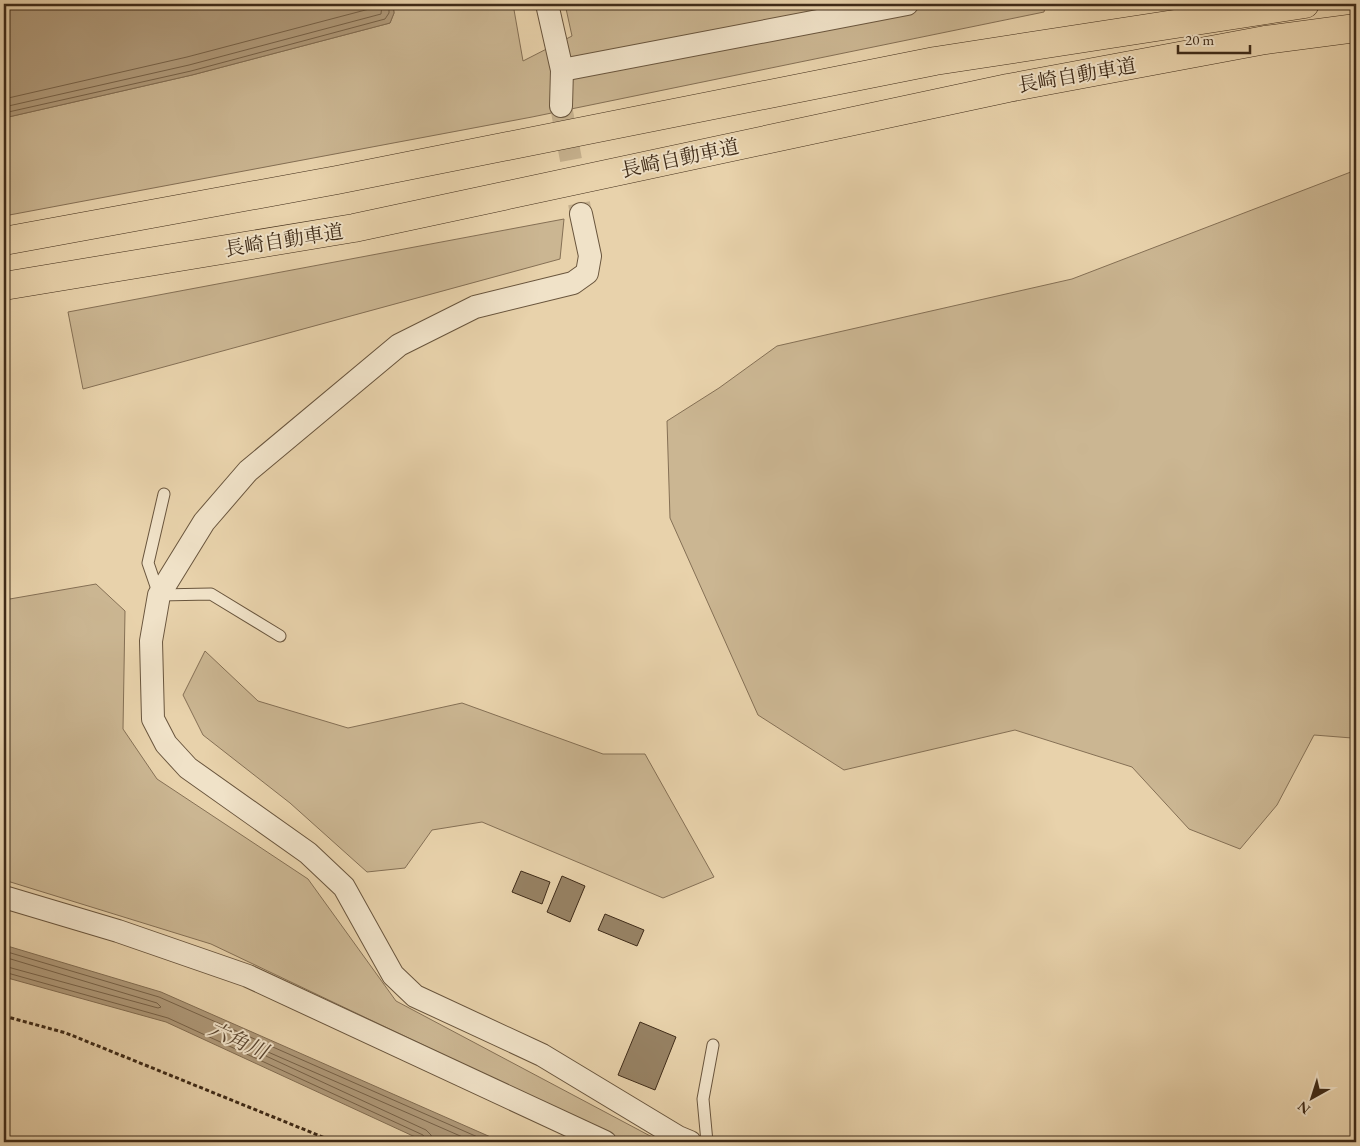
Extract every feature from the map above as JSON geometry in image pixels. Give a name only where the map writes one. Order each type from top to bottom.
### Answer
[{"type":"highway","name":"長崎自動車道","points":[[4,241],[337,180],[935,61],[1305,4]]},
{"type":"highway","name":"長崎自動車道","points":[[4,286],[354,228],[1008,88],[1265,40],[1356,28]]},
{"type":"street","points":[[547,4],[562,70],[561,106]]},
{"type":"street","points":[[562,70],[907,4]]},
{"type":"street","points":[[581,214],[590,256],[587,273],[573,283],[476,307],[399,345],[248,471],[204,522],[159,595],[151,642],[153,719],[166,744],[188,768],[308,853],[344,887],[392,974],[415,996],[542,1055],[678,1137],[690,1142]]},
{"type":"street","points":[[4,897],[118,931],[248,976],[605,1142]]},
{"type":"lane","points":[[164,494],[148,563],[159,595],[210,594],[280,636]]},
{"type":"lane","points":[[707,1142],[703,1099],[713,1045]]},
{"type":"path","points":[[4,1016],[66,1032],[335,1142]]},
{"type":"shaded area","points":[[393,4],[513,4],[523,61],[572,36],[565,4],[1046,4],[1044,12],[532,117],[4,216],[4,118],[192,75],[390,23],[394,13]]},
{"type":"shaded area","points":[[1356,170],[1356,745],[1352,738],[1314,735],[1277,805],[1240,849],[1189,829],[1132,767],[1015,730],[844,770],[758,715],[670,518],[667,421],[719,388],[777,346],[1072,279]]},
{"type":"shaded area","points":[[564,219],[560,259],[83,389],[68,312]]},
{"type":"shaded area","points":[[96,584],[125,611],[123,729],[157,779],[308,879],[396,1001],[654,1138],[656,1142],[627,1142],[211,944],[4,880],[4,600]]},
{"type":"shaded area","points":[[205,651],[258,701],[348,728],[462,703],[603,754],[645,754],[714,877],[663,898],[482,822],[432,830],[405,868],[367,872],[290,803],[203,735],[183,695]]},
{"type":"water","points":[[4,4],[393,4],[394,13],[390,23],[192,75],[4,118]]},
{"type":"water","name":"六角川","points":[[4,945],[161,992],[502,1142],[426,1142],[166,1022],[4,977]]},
{"type":"building","points":[[521,871],[550,882],[542,904],[512,892]]},
{"type":"building","points":[[562,876],[585,886],[570,922],[547,912]]},
{"type":"building","points":[[605,914],[644,930],[637,946],[598,930]]},
{"type":"building","points":[[640,1022],[676,1037],[655,1090],[618,1075]]},
{"type":"tunnel","points":[[561,106],[581,214]]}]
